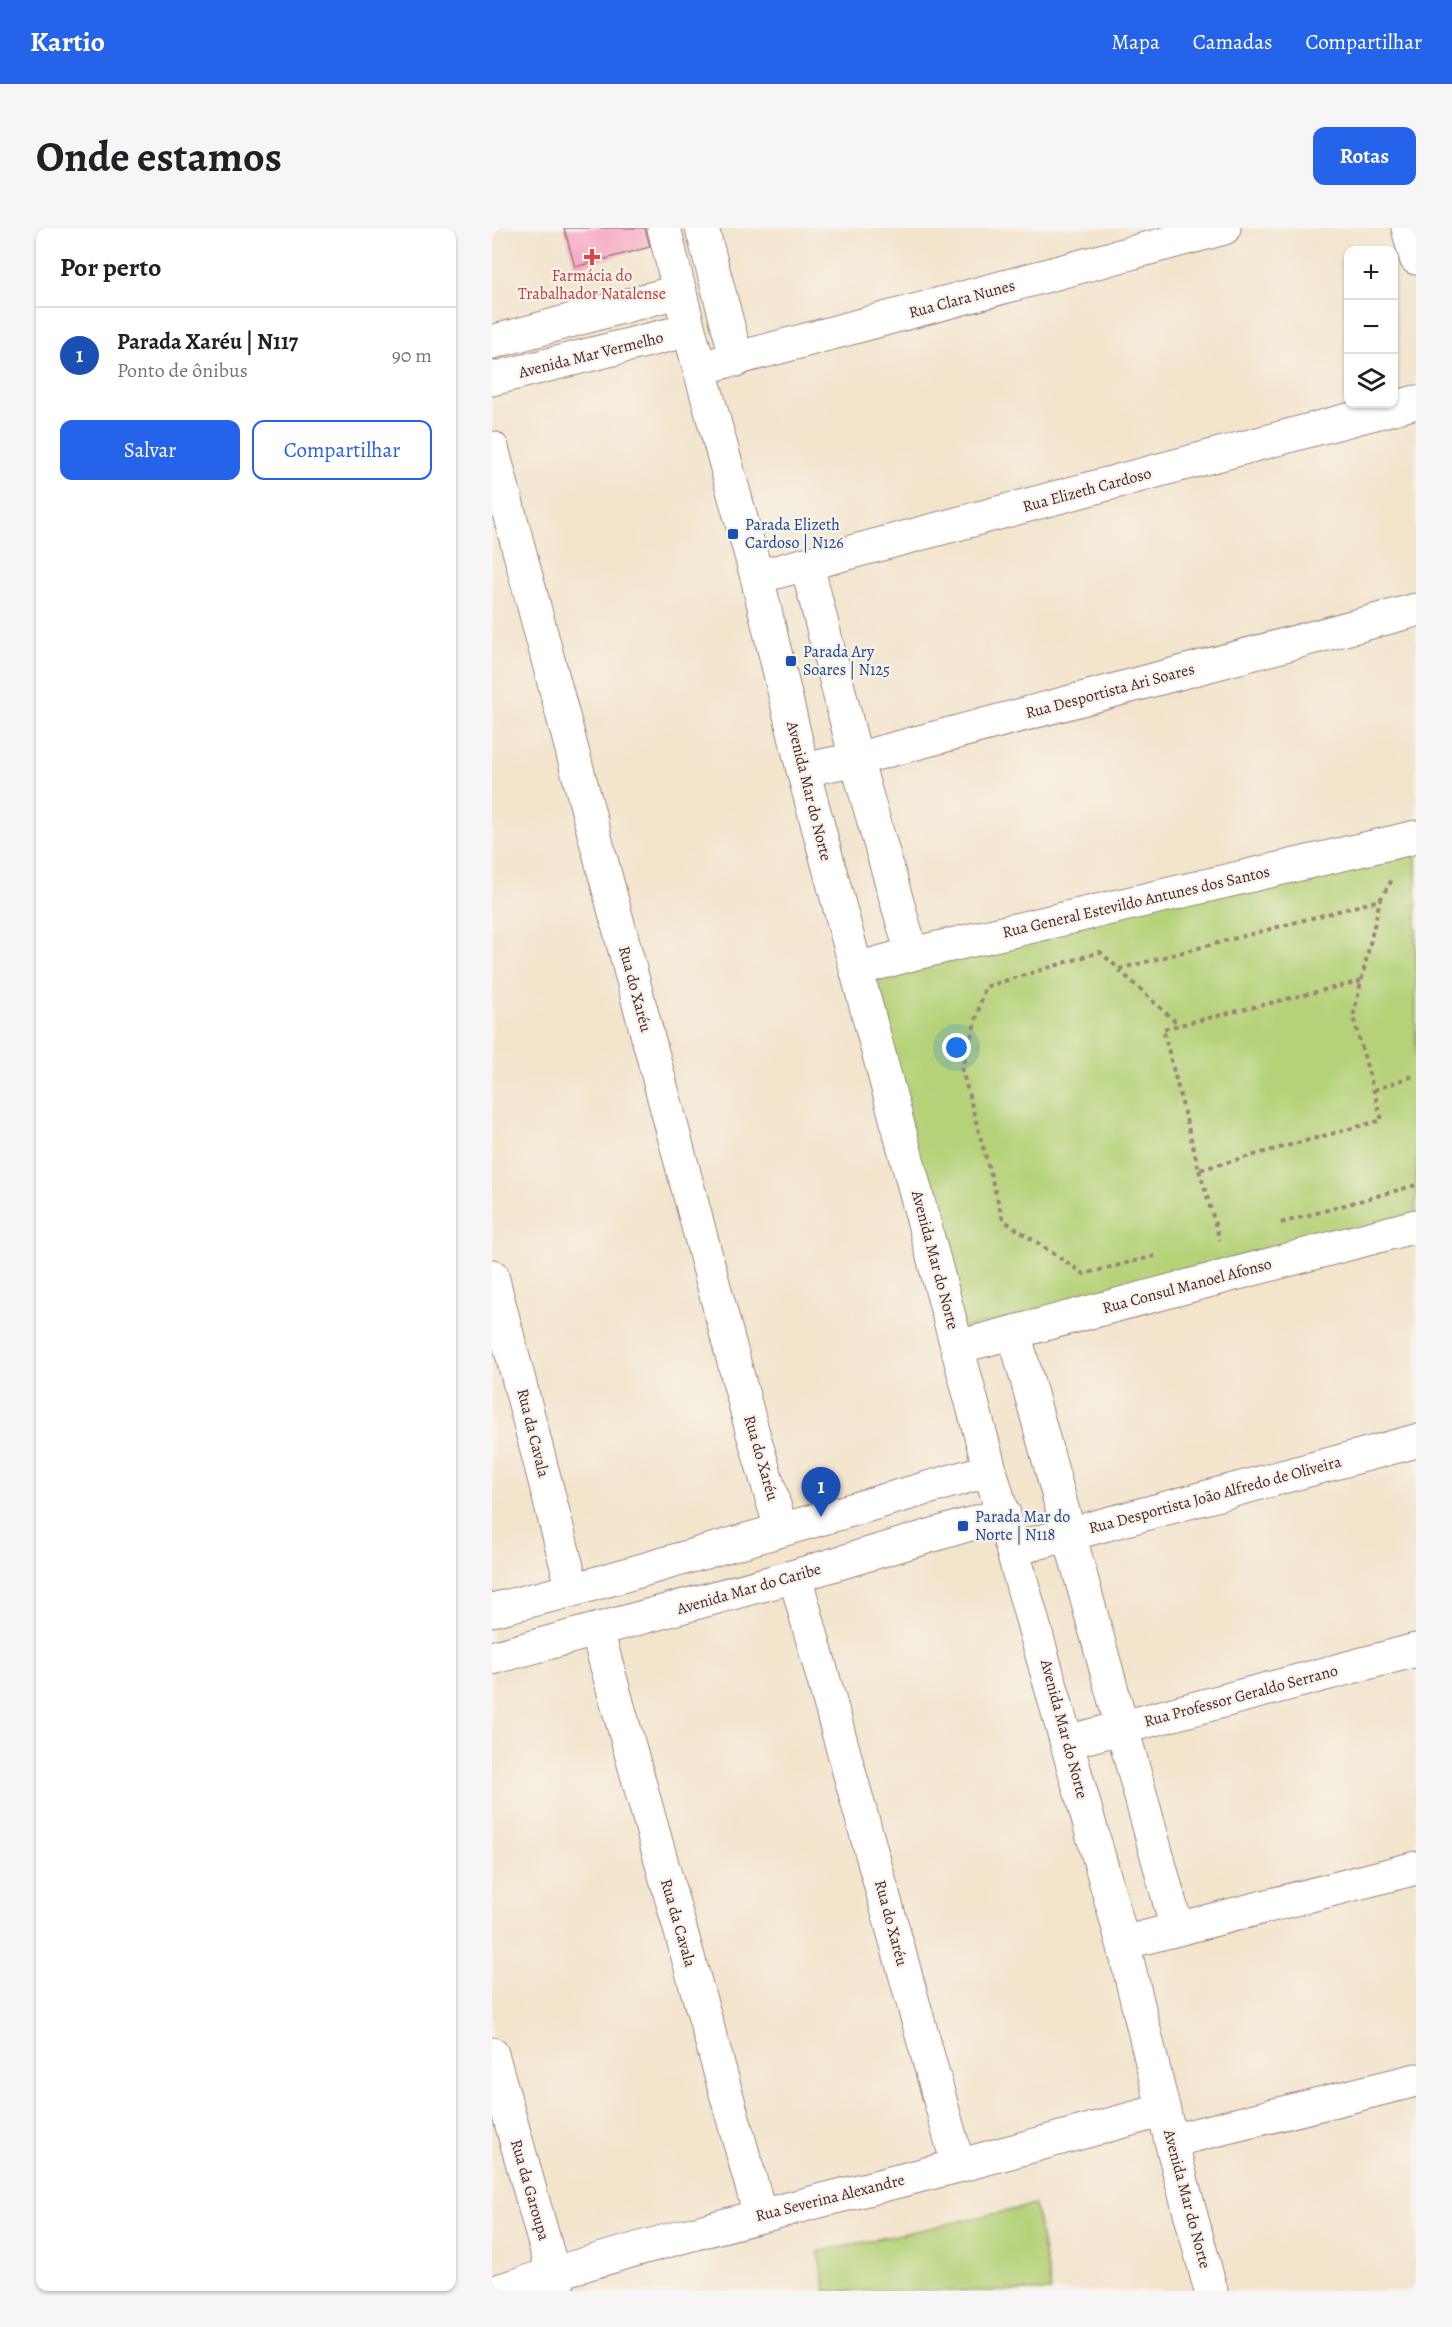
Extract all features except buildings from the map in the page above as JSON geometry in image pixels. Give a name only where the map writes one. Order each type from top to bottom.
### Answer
[{"type":"street","name":"Avenida Mar do Norte","points":[[664,228],[689,330],[757,577],[803,770],[990,1470],[1123,1943],[1167,2126],[1211,2291]]},
{"type":"street","points":[[702,228],[737,360]]},
{"type":"street","name":"Rua Clara Nunes","points":[[701,368],[1224,228]]},
{"type":"street","points":[[1408,228],[1416,258]]},
{"type":"street","points":[[492,342],[680,291]]},
{"type":"street","name":"Avenida Mar Vermelho","points":[[492,379],[689,330]]},
{"type":"street","name":"Rua Elizeth Cardoso","points":[[757,577],[807,566],[1416,402]]},
{"type":"street","name":"Rua do Xaréu","points":[[492,448],[752,1430],[781,1529]]},
{"type":"street","points":[[807,566],[856,759],[912,954]]},
{"type":"street","name":"Rua Desportista Ari Soares","points":[[803,770],[856,759],[1416,609]]},
{"type":"street","name":"Rua General Estevildo Antunes dos Santos","points":[[856,969],[1416,837]]},
{"type":"street","name":"Rua Consul Manoel Afonso","points":[[958,1347],[1416,1226]]},
{"type":"street","name":"Rua da Cavala","points":[[492,1276],[573,1590]]},
{"type":"street","points":[[1014,1332],[1177,1929]]},
{"type":"street","name":"Rua Desportista João Alfredo de Oliveira","points":[[1014,1549],[1416,1441]]},
{"type":"street","points":[[492,1610],[573,1590],[990,1470]]},
{"type":"street","name":"Avenida Mar do Caribe","points":[[492,1659],[795,1576],[1004,1514]]},
{"type":"street","name":"Rua do Xaréu","points":[[795,1576],[958,2165]]},
{"type":"street","name":"Rua da Cavala","points":[[597,1631],[760,2215]]},
{"type":"street","name":"Rua Professor Geraldo Serrano","points":[[1067,1742],[1416,1650]]},
{"type":"street","points":[[1123,1943],[1416,1868]]},
{"type":"street","name":"Rua da Garoupa","points":[[492,2054],[555,2282]]},
{"type":"street","name":"Rua Severina Alexandre","points":[[498,2291],[555,2282],[760,2215],[958,2165],[1416,2080]]},
{"type":"path","points":[[1199,1170],[1382,1120],[1353,1017],[1380,900],[1394,878]]},
{"type":"path","points":[[1119,969],[1380,900]]},
{"type":"path","points":[[1163,1254],[1084,1274],[1003,1220],[962,1070],[985,987],[1100,952],[1179,1025]]},
{"type":"path","points":[[1209,1242],[1220,1240],[1199,1170],[1163,1029],[1361,981]]},
{"type":"path","points":[[1374,1090],[1416,1075]]},
{"type":"path","points":[[1278,1224],[1416,1185]]},
{"type":"green space","points":[[1416,837],[1416,1221],[954,1331],[868,966]]},
{"type":"green space","points":[[1035,2205],[1051,2291],[826,2291],[818,2252]]},
{"type":"place","name":"Farmácia do Trabalhador Natalense","points":[[592,257]]},
{"type":"place","name":"Parada Elizeth Cardoso | N126","points":[[733,534]]},
{"type":"place","name":"Parada Ary Soares | N125","points":[[791,661]]},
{"type":"place","name":"Parada Xaréu | N117","points":[[821,1517]]},
{"type":"place","name":"Parada Mar do Norte | N118","points":[[963,1526]]}]
